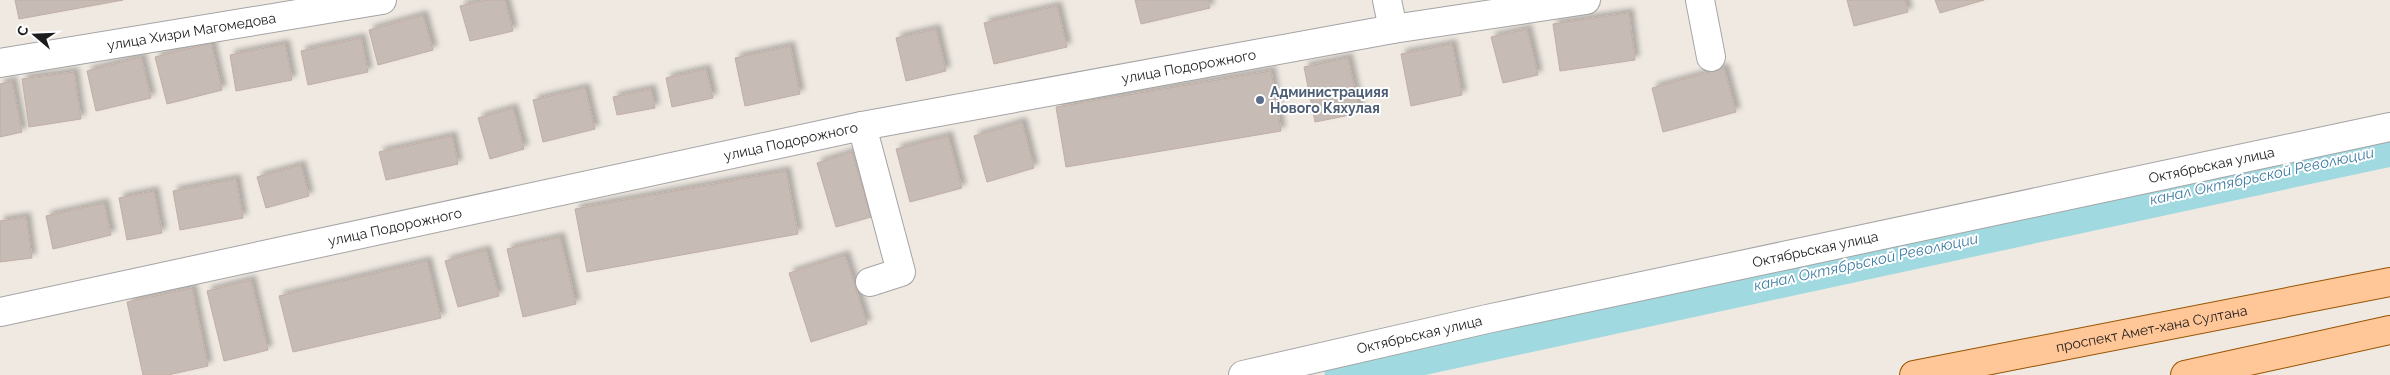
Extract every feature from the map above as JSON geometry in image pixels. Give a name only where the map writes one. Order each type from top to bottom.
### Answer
[{"type":"main road","name":"проспект Амет-хана Султана","points":[[1914,375],[2390,282]]},
{"type":"main road","points":[[2185,375],[2390,330]]},
{"type":"street","name":"улица Хизри Магомедова","points":[[0,63],[382,0]]},
{"type":"street","points":[[1387,0],[1393,29]]},
{"type":"street","name":"улица Подорожного","points":[[0,312],[862,126],[1393,29],[1586,0]]},
{"type":"street","points":[[1700,0],[1711,57]]},
{"type":"street","points":[[862,126],[901,272],[870,282]]},
{"type":"street","name":"Октябрьская улица","points":[[1243,375],[1487,319],[2390,127]]},
{"type":"building","points":[[15,0],[123,0],[19,19]]},
{"type":"building","points":[[486,0],[505,0],[513,31],[470,41],[460,6]]},
{"type":"building","points":[[1135,0],[1208,0],[1210,8],[1141,24]]},
{"type":"building","points":[[1847,0],[1905,0],[1908,12],[1854,26]]},
{"type":"building","points":[[1935,0],[1984,0],[1940,13]]},
{"type":"building","points":[[1057,6],[1067,47],[994,64],[984,23]]},
{"type":"building","points":[[1629,13],[1635,60],[1560,71],[1553,24]]},
{"type":"building","points":[[423,15],[433,50],[378,65],[369,30]]},
{"type":"building","points":[[936,29],[946,71],[906,81],[896,38]]},
{"type":"building","points":[[1527,29],[1538,75],[1503,83],[1491,37]]},
{"type":"building","points":[[361,38],[368,72],[308,85],[301,51]]},
{"type":"building","points":[[211,43],[222,90],[167,104],[155,57]]},
{"type":"building","points":[[285,44],[292,80],[236,91],[230,55]]},
{"type":"building","points":[[1452,44],[1462,95],[1411,106],[1401,54]]},
{"type":"building","points":[[790,46],[800,94],[745,106],[735,58]]},
{"type":"building","points":[[141,57],[151,98],[96,111],[87,71]]},
{"type":"building","points":[[1348,58],[1360,113],[1315,122],[1304,67]]},
{"type":"building","points":[[1724,68],[1736,112],[1663,132],[1652,88]]},
{"type":"building","points":[[706,69],[713,98],[672,107],[666,78]]},
{"type":"building","points":[[1271,71],[1281,131],[1066,167],[1056,107]]},
{"type":"building","points":[[74,72],[81,119],[29,127],[22,79]]},
{"type":"building","points":[[12,81],[22,132],[0,137],[0,84]]},
{"type":"building","points":[[585,88],[595,129],[543,142],[533,100]]},
{"type":"building","points":[[651,89],[655,108],[617,115],[613,97]]},
{"type":"building","points":[[513,108],[524,149],[490,159],[478,118]]},
{"type":"building","points":[[1022,122],[1034,168],[987,182],[974,136]]},
{"type":"building","points":[[452,136],[458,164],[386,180],[379,152]]},
{"type":"building","points":[[948,136],[962,188],[910,202],[896,149]]},
{"type":"building","points":[[852,152],[871,217],[836,227],[817,163]]},
{"type":"building","points":[[301,165],[309,196],[266,208],[257,177]]},
{"type":"building","points":[[786,171],[798,234],[587,272],[575,209]]},
{"type":"building","points":[[236,179],[243,218],[180,230],[173,191]]},
{"type":"building","points":[[154,191],[162,233],[127,240],[119,198]]},
{"type":"building","points":[[104,203],[111,235],[53,249],[46,216]]},
{"type":"building","points":[[26,217],[32,258],[0,262],[0,221]]},
{"type":"building","points":[[560,237],[576,304],[523,317],[507,249]]},
{"type":"building","points":[[486,250],[499,296],[458,307],[445,261]]},
{"type":"building","points":[[845,255],[867,324],[811,342],[789,273]]},
{"type":"building","points":[[427,261],[441,318],[293,352],[279,296]]},
{"type":"building","points":[[251,280],[268,350],[224,361],[207,291]]},
{"type":"building","points":[[192,288],[208,366],[168,375],[143,375],[127,302]]},
{"type":"waterway","name":"канал Октябрьской Революции","points":[[1342,375],[2390,149]]},
{"type":"place","name":"Администрацияя Нового Кяхулая","points":[[1260,100]]}]
